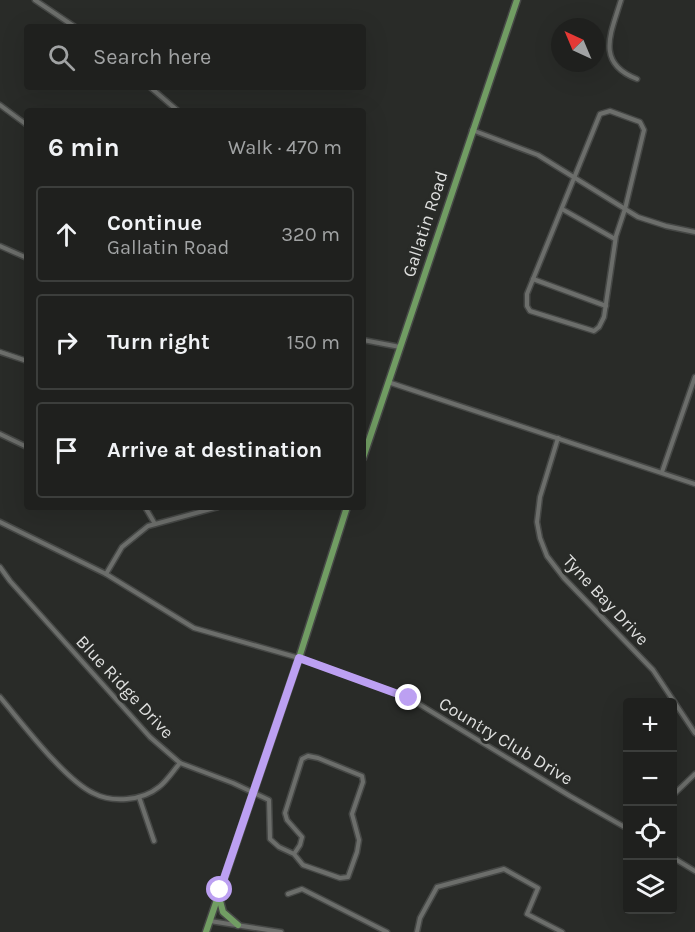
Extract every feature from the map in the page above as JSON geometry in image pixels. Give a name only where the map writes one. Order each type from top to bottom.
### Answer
[{"type":"main road","name":"Gallatin Road","points":[[366,449],[516,0]]},
{"type":"main road","points":[[206,932],[299,658],[346,510]]},
{"type":"main road","points":[[219,895],[223,912],[238,925]]},
{"type":"street","points":[[35,0],[71,24]]},
{"type":"street","points":[[621,0],[608,45],[616,67],[637,79]]},
{"type":"street","points":[[154,90],[174,108]]},
{"type":"street","points":[[0,105],[24,123]]},
{"type":"street","points":[[610,111],[640,122],[644,130],[625,208],[615,239],[602,323],[594,331],[530,311],[526,294],[600,114],[610,111]]},
{"type":"street","points":[[472,130],[538,155],[638,218],[695,232]]},
{"type":"street","points":[[562,209],[615,239]]},
{"type":"street","points":[[0,246],[24,257]]},
{"type":"street","points":[[533,279],[606,306]]},
{"type":"street","points":[[366,341],[401,347]]},
{"type":"street","points":[[0,352],[24,360]]},
{"type":"street","points":[[662,472],[695,377]]},
{"type":"street","points":[[388,381],[695,484]]},
{"type":"street","points":[[0,434],[24,446]]},
{"type":"street","name":"Tyne Bay Drive","points":[[558,438],[540,497],[537,522],[547,556],[564,578],[653,670],[695,733]]},
{"type":"street","points":[[147,510],[155,524]]},
{"type":"street","points":[[106,574],[122,547],[148,526],[207,510]]},
{"type":"street","name":"Country Club Drive","points":[[0,522],[106,574],[194,628],[299,658],[409,698],[623,827]]},
{"type":"street","name":"Blue Ridge Drive","points":[[0,567],[150,737],[180,763],[254,792]]},
{"type":"street","points":[[0,697],[57,762],[83,787],[94,794],[111,798],[139,797],[158,788],[180,763]]},
{"type":"street","points":[[254,792],[269,800],[270,839],[294,855],[303,865],[340,878],[348,877],[359,840],[352,814],[363,782],[362,776],[318,758],[308,756],[302,759],[285,813],[287,820],[302,837],[294,855]]},
{"type":"street","points":[[677,791],[695,774]]},
{"type":"street","points":[[139,797],[154,841]]},
{"type":"street","points":[[677,860],[695,871]]},
{"type":"street","points":[[417,932],[420,918],[437,887],[504,869],[538,888],[527,914],[562,932]]},
{"type":"street","points":[[288,894],[302,889],[387,932]]},
{"type":"street","points":[[210,921],[281,932]]},
{"type":"route","points":[[220,890],[299,658],[409,698]]}]
